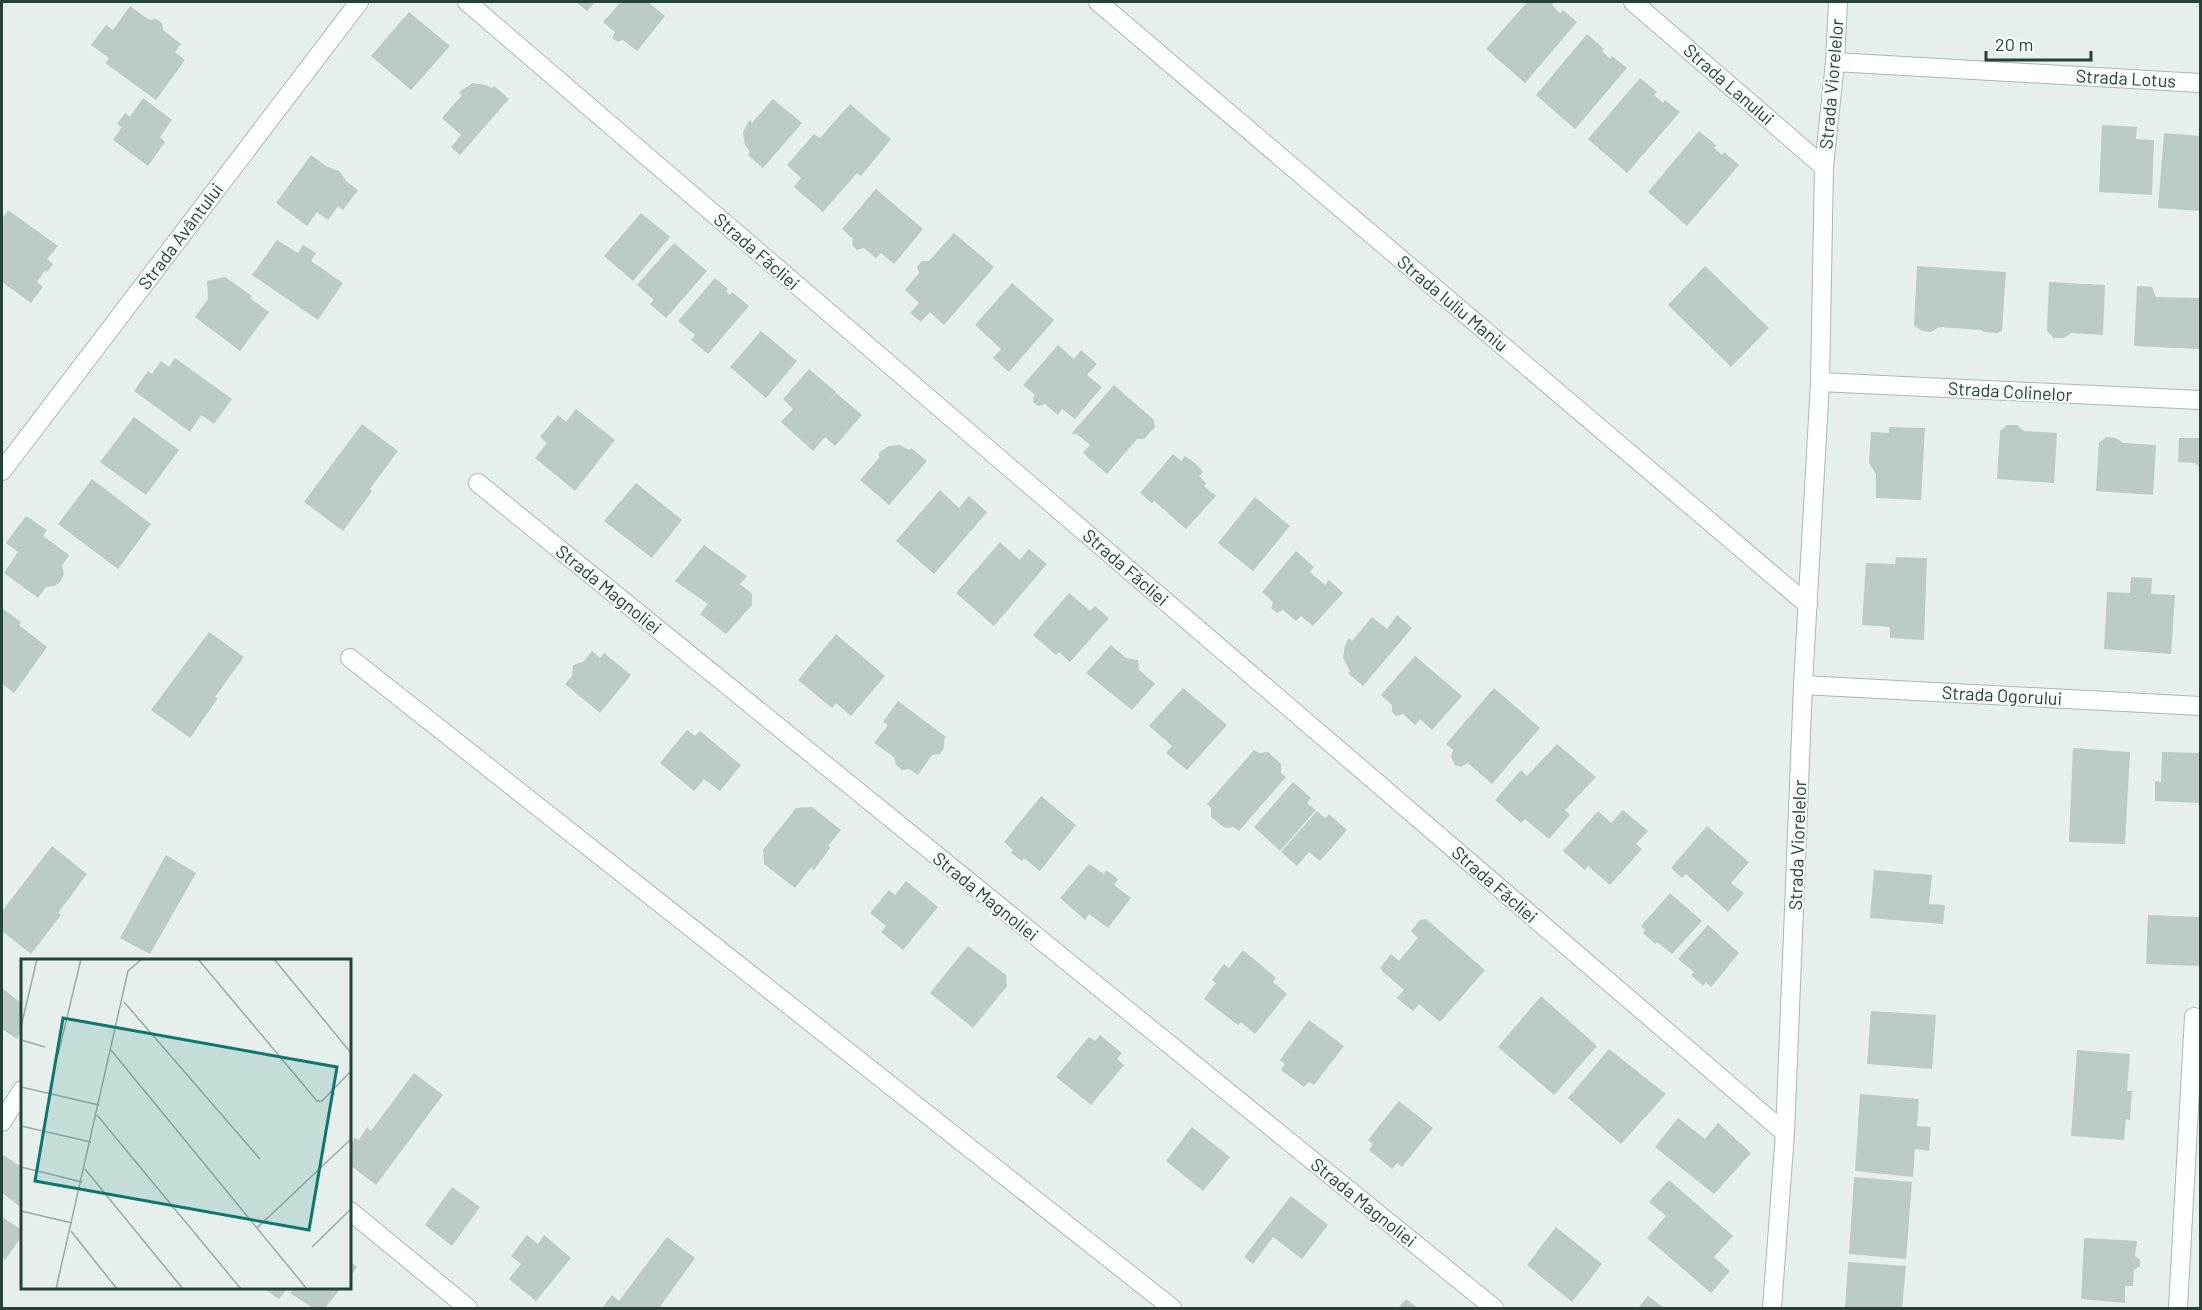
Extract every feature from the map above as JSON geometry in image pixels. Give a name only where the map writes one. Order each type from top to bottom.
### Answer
[{"type":"street","name":"Strada Avântului","points":[[2,471],[359,2]]},
{"type":"street","name":"Strada Făcliei","points":[[467,2],[1785,1133]]},
{"type":"street","name":"Strada Iuliu Maniu","points":[[1098,2],[1808,604]]},
{"type":"street","name":"Strada Lanului","points":[[1633,2],[1824,167]]},
{"type":"street","name":"Strada Viorelelor","points":[[1772,1308],[1785,1133],[1803,685],[1820,382],[1824,167],[1835,62],[1838,2]]},
{"type":"street","name":"Strada Lotus","points":[[1835,62],[2200,83]]},
{"type":"street","name":"Strada Colinelor","points":[[1820,382],[2200,400]]},
{"type":"street","name":"Strada Magnoliei","points":[[478,483],[1494,1308]]},
{"type":"street","points":[[350,658],[1172,1308]]},
{"type":"street","name":"Strada Ogorului","points":[[1803,685],[2200,706]]},
{"type":"street","points":[[2178,1308],[2194,1017]]},
{"type":"street","points":[[2,1122],[21,1092]]},
{"type":"street","points":[[351,1212],[468,1308]]},
{"type":"building","points":[[576,2],[595,2],[587,11]]},
{"type":"building","points":[[621,2],[648,2],[665,16],[637,51],[623,40],[617,42],[612,38],[615,32],[603,22]]},
{"type":"building","points":[[1527,2],[1555,2],[1552,5],[1560,13],[1563,10],[1577,22],[1525,83],[1486,49]]},
{"type":"building","points":[[130,6],[149,20],[156,19],[162,23],[163,30],[181,44],[175,52],[185,60],[156,100],[105,63],[109,58],[91,45],[106,25],[113,30]]},
{"type":"building","points":[[409,12],[450,46],[411,90],[371,56]]},
{"type":"building","points":[[1587,34],[1604,49],[1602,51],[1610,59],[1612,56],[1627,68],[1575,129],[1536,95]]},
{"type":"building","points":[[1640,78],[1657,92],[1654,95],[1663,103],[1665,100],[1680,112],[1627,173],[1588,139]]},
{"type":"building","points":[[473,83],[492,88],[494,86],[509,99],[460,155],[451,147],[461,135],[442,118],[462,95],[459,92]]},
{"type":"building","points":[[143,98],[172,120],[160,137],[165,142],[148,166],[113,140],[122,127],[117,124],[125,113],[130,117]]},
{"type":"building","points":[[773,99],[802,123],[763,168],[748,155],[750,152],[745,145],[743,133],[748,122],[750,120],[752,123]]},
{"type":"building","points":[[850,104],[891,139],[861,176],[857,173],[823,212],[794,187],[801,178],[787,165],[814,134],[820,138]]},
{"type":"building","points":[[2102,125],[2137,127],[2136,139],[2154,140],[2152,195],[2099,192]]},
{"type":"building","points":[[1699,131],[1716,145],[1714,148],[1722,155],[1724,152],[1739,165],[1687,226],[1648,192]]},
{"type":"building","points":[[2164,133],[2200,136],[2200,211],[2158,208]]},
{"type":"building","points":[[311,155],[326,166],[339,171],[347,182],[358,190],[343,210],[338,206],[328,220],[317,212],[307,226],[276,203]]},
{"type":"building","points":[[876,189],[923,229],[894,264],[881,253],[876,258],[864,248],[857,250],[852,245],[853,239],[842,229]]},
{"type":"building","points":[[8,210],[58,246],[47,259],[53,264],[47,272],[45,270],[37,282],[43,287],[31,303],[2,282],[2,219]]},
{"type":"building","points":[[641,213],[670,237],[633,281],[604,256]]},
{"type":"building","points":[[954,233],[994,267],[944,325],[930,312],[921,322],[910,313],[919,303],[905,290],[919,273],[917,267],[922,261],[929,261]]},
{"type":"building","points":[[277,240],[298,253],[303,245],[316,253],[311,261],[343,283],[318,320],[252,275]]},
{"type":"building","points":[[674,243],[707,271],[666,318],[650,304],[654,300],[637,285]]},
{"type":"building","points":[[1705,266],[1769,328],[1731,367],[1668,305]]},
{"type":"building","points":[[1917,266],[2006,272],[2002,331],[1997,333],[1939,327],[1931,332],[1922,331],[1914,325]]},
{"type":"building","points":[[225,277],[252,296],[250,298],[269,312],[240,351],[195,317],[208,299],[207,281]]},
{"type":"building","points":[[715,278],[728,289],[726,291],[730,295],[732,292],[749,306],[708,354],[691,340],[695,335],[678,321]]},
{"type":"building","points":[[2049,282],[2105,285],[2103,335],[2071,333],[2064,338],[2054,338],[2047,331]]},
{"type":"building","points":[[1012,283],[1054,320],[1009,372],[993,358],[1001,349],[975,325]]},
{"type":"building","points":[[2137,286],[2152,287],[2156,297],[2200,298],[2200,349],[2134,346]]},
{"type":"building","points":[[761,331],[797,361],[766,398],[730,367]]},
{"type":"building","points":[[1058,345],[1074,359],[1081,350],[1097,364],[1087,375],[1102,387],[1075,419],[1062,409],[1058,415],[1045,404],[1038,406],[1033,402],[1034,394],[1023,385]]},
{"type":"building","points":[[175,358],[232,399],[214,424],[201,415],[190,432],[134,391],[148,371],[152,374],[161,361],[169,367]]},
{"type":"building","points":[[809,369],[836,392],[824,407],[836,393],[862,415],[835,446],[825,437],[813,451],[781,422],[793,409],[783,399]]},
{"type":"building","points":[[1114,385],[1154,420],[1155,427],[1144,439],[1137,439],[1107,474],[1083,453],[1090,445],[1076,433],[1074,435],[1072,433]]},
{"type":"building","points":[[576,409],[615,440],[575,491],[535,458],[547,443],[540,437],[558,415],[566,422]]},
{"type":"building","points":[[134,417],[179,450],[146,495],[100,462]]},
{"type":"building","points":[[362,424],[398,451],[343,531],[304,502]]},
{"type":"building","points":[[2007,425],[2017,425],[2024,431],[2057,433],[2054,483],[1997,479],[2000,431]]},
{"type":"building","points":[[1889,427],[1925,428],[1921,500],[1876,498],[1876,474],[1869,463],[1871,432],[1889,433]]},
{"type":"building","points":[[2106,437],[2116,438],[2123,443],[2156,445],[2153,495],[2096,491],[2099,443]]},
{"type":"building","points":[[2179,438],[2200,438],[2200,468],[2195,463],[2178,462]]},
{"type":"building","points":[[900,445],[909,450],[911,448],[927,461],[889,505],[860,480],[880,457],[878,455],[881,451],[889,446]]},
{"type":"building","points":[[1173,454],[1181,461],[1185,456],[1195,463],[1203,472],[1199,476],[1206,483],[1204,486],[1216,496],[1186,529],[1154,501],[1152,503],[1140,493]]},
{"type":"building","points":[[92,479],[151,524],[118,569],[58,524]]},
{"type":"building","points":[[636,483],[682,520],[652,558],[604,521]]},
{"type":"building","points":[[940,490],[959,508],[969,496],[987,512],[934,574],[896,541]]},
{"type":"building","points":[[1255,497],[1290,526],[1253,571],[1218,543]]},
{"type":"building","points":[[26,516],[47,530],[43,536],[69,555],[62,566],[64,574],[60,582],[55,586],[46,587],[38,598],[4,573],[18,552],[6,543]]},
{"type":"building","points":[[1000,542],[1020,560],[1029,549],[1047,564],[994,626],[956,593]]},
{"type":"building","points":[[704,545],[747,576],[740,584],[752,594],[752,605],[726,634],[700,614],[708,604],[675,581]]},
{"type":"building","points":[[1296,551],[1314,567],[1310,572],[1325,585],[1329,580],[1343,593],[1313,626],[1301,616],[1296,621],[1283,610],[1277,613],[1271,608],[1273,602],[1262,592]]},
{"type":"building","points":[[1896,557],[1927,558],[1924,640],[1890,638],[1890,627],[1862,625],[1866,563],[1895,564]]},
{"type":"building","points":[[2131,577],[2152,578],[2151,594],[2175,595],[2171,654],[2104,649],[2107,592],[2130,593]]},
{"type":"building","points":[[1069,593],[1090,611],[1095,606],[1109,618],[1070,662],[1059,652],[1056,655],[1033,635]]},
{"type":"building","points":[[2,608],[21,622],[19,625],[47,647],[14,693],[2,684]]},
{"type":"building","points":[[1397,615],[1412,628],[1363,686],[1348,673],[1350,671],[1343,658],[1345,645],[1349,638],[1352,641],[1372,617],[1387,629]]},
{"type":"building","points":[[209,632],[244,657],[215,697],[218,698],[190,738],[151,710]]},
{"type":"building","points":[[836,634],[885,676],[851,716],[836,703],[832,708],[798,680]]},
{"type":"building","points":[[1111,645],[1126,658],[1138,660],[1139,670],[1155,684],[1132,710],[1086,673]]},
{"type":"building","points":[[592,651],[600,658],[604,653],[631,675],[600,713],[565,684],[572,676],[573,665],[583,662]]},
{"type":"building","points":[[1415,656],[1462,696],[1432,730],[1420,719],[1415,725],[1403,714],[1396,716],[1392,712],[1392,705],[1381,695]]},
{"type":"building","points":[[1183,688],[1227,725],[1187,770],[1166,753],[1172,746],[1149,726]]},
{"type":"building","points":[[1494,688],[1540,728],[1492,784],[1468,763],[1461,767],[1455,765],[1451,757],[1453,750],[1446,744]]},
{"type":"building","points":[[898,701],[946,737],[940,754],[932,755],[918,775],[909,769],[902,770],[896,765],[894,757],[874,743],[888,725],[883,722]]},
{"type":"building","points":[[687,730],[695,736],[700,731],[741,765],[720,791],[704,779],[694,791],[660,763]]},
{"type":"building","points":[[1557,744],[1596,777],[1565,810],[1570,815],[1549,839],[1525,819],[1521,823],[1495,800],[1521,770],[1527,776]]},
{"type":"building","points":[[2073,748],[2130,752],[2125,844],[2069,842]]},
{"type":"building","points":[[1254,750],[1259,753],[1268,752],[1281,764],[1281,773],[1286,777],[1239,831],[1234,827],[1225,828],[1211,817],[1211,808],[1207,804]]},
{"type":"building","points":[[2162,752],[2200,753],[2200,803],[2155,801],[2155,781],[2161,782]]},
{"type":"building","points":[[1293,782],[1311,798],[1307,803],[1316,810],[1280,851],[1254,827]]},
{"type":"building","points":[[1041,796],[1076,825],[1040,871],[1024,858],[1022,861],[1011,853],[1013,850],[1004,842]]},
{"type":"building","points":[[812,807],[841,830],[828,846],[830,848],[814,870],[811,867],[795,888],[764,864],[763,850],[796,808]]},
{"type":"building","points":[[1623,810],[1648,831],[1636,844],[1642,849],[1610,885],[1588,866],[1585,870],[1563,851],[1598,811],[1611,823]]},
{"type":"building","points":[[1317,811],[1325,818],[1329,814],[1347,830],[1320,861],[1309,852],[1297,866],[1281,852]]},
{"type":"building","points":[[1707,826],[1749,862],[1731,883],[1744,893],[1728,912],[1686,874],[1682,878],[1671,868]]},
{"type":"building","points":[[52,846],[87,874],[58,913],[61,915],[31,954],[2,931],[2,911]]},
{"type":"building","points":[[166,855],[196,873],[150,954],[120,938]]},
{"type":"building","points":[[1089,864],[1104,874],[1106,870],[1118,879],[1114,885],[1131,898],[1108,928],[1089,914],[1085,920],[1060,898]]},
{"type":"building","points":[[1874,870],[1932,875],[1929,904],[1945,905],[1943,924],[1870,918]]},
{"type":"building","points":[[906,881],[938,907],[903,950],[881,932],[886,926],[870,913],[889,890],[895,895]]},
{"type":"building","points":[[1670,893],[1702,921],[1672,954],[1657,942],[1655,944],[1643,933],[1645,930],[1641,926]]},
{"type":"building","points":[[2148,915],[2200,917],[2200,966],[2146,964]]},
{"type":"building","points":[[1426,919],[1485,970],[1440,1022],[1419,1004],[1413,1011],[1397,998],[1404,990],[1382,971],[1381,967],[1391,954],[1399,961],[1418,938],[1411,931],[1420,920]]},
{"type":"building","points":[[1708,925],[1739,953],[1711,987],[1706,982],[1703,986],[1691,975],[1694,972],[1678,959]]},
{"type":"building","points":[[968,946],[1006,975],[1007,986],[973,1028],[930,993]]},
{"type":"building","points":[[1243,950],[1276,978],[1273,982],[1287,994],[1255,1034],[1241,1022],[1238,1025],[1204,999],[1216,983],[1212,980],[1224,964],[1229,968]]},
{"type":"building","points":[[2,988],[21,1003],[21,1033],[17,1039],[2,1029]]},
{"type":"building","points":[[1541,996],[1597,1046],[1554,1095],[1498,1047]]},
{"type":"building","points":[[1871,1011],[1936,1015],[1932,1069],[1867,1064]]},
{"type":"building","points":[[1309,1020],[1344,1046],[1314,1085],[1309,1082],[1304,1087],[1281,1070],[1285,1064],[1280,1060]]},
{"type":"building","points":[[1100,1035],[1122,1053],[1117,1059],[1124,1065],[1091,1105],[1056,1077],[1089,1037],[1095,1041]]},
{"type":"building","points":[[1609,1049],[1666,1094],[1621,1144],[1568,1098]]},
{"type":"building","points":[[2077,1050],[2130,1054],[2127,1091],[2132,1091],[2130,1120],[2126,1119],[2124,1140],[2071,1136]]},
{"type":"building","points":[[414,1073],[443,1095],[376,1185],[351,1166],[351,1144],[355,1138],[359,1140],[367,1127],[371,1131]]},
{"type":"building","points":[[1860,1094],[1919,1099],[1917,1126],[1931,1127],[1929,1151],[1915,1149],[1913,1177],[1855,1171]]},
{"type":"building","points":[[1399,1101],[1433,1128],[1402,1167],[1397,1163],[1392,1169],[1369,1150],[1373,1144],[1368,1140]]},
{"type":"building","points":[[1678,1118],[1705,1139],[1718,1123],[1751,1153],[1714,1194],[1655,1147]]},
{"type":"building","points":[[1192,1127],[1230,1157],[1203,1191],[1166,1161]]},
{"type":"building","points":[[4,1155],[21,1167],[21,1207],[2,1193]]},
{"type":"building","points":[[1854,1177],[1912,1182],[1906,1259],[1849,1254]]},
{"type":"building","points":[[1669,1180],[1733,1236],[1714,1257],[1730,1271],[1711,1293],[1647,1238],[1666,1216],[1649,1202]]},
{"type":"building","points":[[452,1187],[480,1207],[452,1246],[425,1225]]},
{"type":"building","points":[[1291,1196],[1328,1225],[1302,1259],[1273,1237],[1253,1264],[1244,1257]]},
{"type":"building","points":[[2,1217],[21,1229],[21,1237],[5,1260],[2,1257]]},
{"type":"building","points":[[1556,1227],[1602,1264],[1572,1302],[1527,1265]]},
{"type":"building","points":[[527,1235],[538,1244],[544,1235],[571,1258],[536,1301],[509,1279],[521,1264],[511,1256]]},
{"type":"building","points":[[667,1237],[695,1258],[659,1308],[602,1308],[612,1295],[619,1301]]},
{"type":"building","points":[[2084,1238],[2137,1241],[2135,1256],[2140,1260],[2140,1266],[2134,1270],[2133,1286],[2125,1286],[2125,1303],[2081,1299]]},
{"type":"building","points":[[351,1262],[357,1267],[351,1276]]},
{"type":"building","points":[[1848,1262],[1906,1266],[1902,1308],[1845,1308]]},
{"type":"building","points":[[264,1289],[287,1289],[279,1299]]},
{"type":"building","points":[[293,1289],[340,1289],[325,1308],[313,1308],[290,1293]]},
{"type":"building","points":[[1648,1296],[1664,1308],[1638,1308]]},
{"type":"building","points":[[1406,1299],[1418,1308],[1398,1308]]}]
